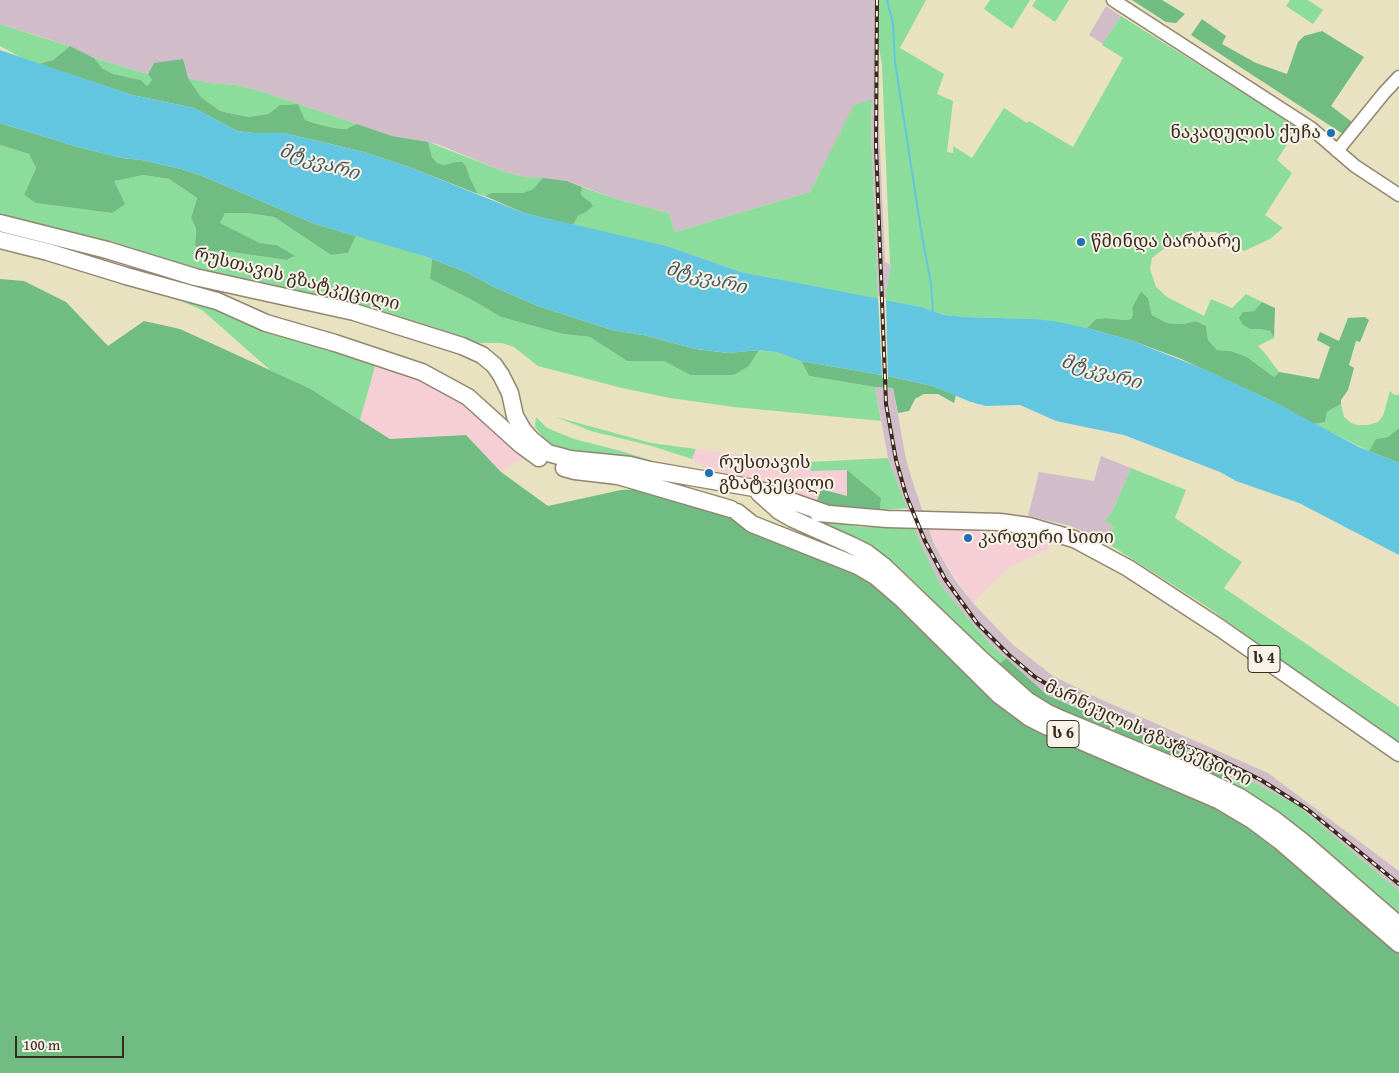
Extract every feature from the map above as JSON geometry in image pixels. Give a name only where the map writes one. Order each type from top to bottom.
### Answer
[{"type":"highway","name":"რუსთავის გზატკეცილი","points":[[0,223],[107,250],[196,277],[354,312],[462,346],[482,355],[494,365],[510,393],[515,416],[523,430],[532,440],[548,452],[570,459],[630,464],[650,470],[750,490],[828,514]]},
{"type":"highway","name":"რუსთავის გზატკეცილი","points":[[0,240],[217,301],[266,323],[335,343],[422,372],[468,397],[543,462],[575,471],[618,476],[736,510],[779,511],[886,519],[1000,522],[1029,526],[1074,539],[1128,568],[1211,622],[1399,754]]},
{"type":"highway","points":[[731,488],[750,490],[760,502],[759,507],[736,510],[725,501],[727,492],[731,488]]},
{"type":"highway","name":"მარნეულის გზატკეცილი","points":[[750,490],[798,522],[867,553],[884,566],[981,659],[1027,700],[1060,719],[1184,770],[1240,797],[1302,841],[1399,926]]},
{"type":"highway","name":"მარნეულის გზატკეცილი","points":[[736,510],[752,524],[858,566],[875,576],[903,600],[999,695],[1030,718],[1048,728],[1205,794],[1252,820],[1287,846],[1399,944]]},
{"type":"street","points":[[1114,0],[1311,128],[1355,166],[1399,195]]},
{"type":"street","points":[[1337,151],[1399,77]]},
{"type":"shaded area","points":[[0,0],[879,0],[878,102],[885,262],[891,265],[886,300],[878,299],[871,130],[872,100],[854,106],[810,192],[675,232],[669,213],[620,200],[567,181],[525,177],[505,172],[437,144],[392,136],[261,91],[236,85],[209,83],[188,78],[154,63],[148,74],[94,58],[70,46],[0,24]]},
{"type":"shaded area","points":[[1106,6],[1121,16],[1103,44],[1089,35]]},
{"type":"shaded area","points":[[376,363],[418,376],[466,400],[526,456],[501,472],[466,435],[390,439],[360,420]]},
{"type":"shaded area","points":[[875,387],[893,388],[906,459],[933,541],[940,555],[955,580],[973,603],[1012,644],[1053,676],[1100,699],[1268,773],[1399,871],[1399,891],[1297,805],[1207,757],[1129,731],[1047,695],[991,645],[941,585],[922,547],[888,458]]},
{"type":"shaded area","points":[[696,449],[808,462],[811,471],[847,470],[847,496],[816,504],[740,477],[706,469],[692,459]]},
{"type":"shaded area","points":[[1101,456],[1131,468],[1113,510],[1105,521],[1114,527],[1104,541],[1071,526],[1028,516],[1039,472],[1094,481]]},
{"type":"shaded area","points":[[928,526],[1053,539],[1048,549],[1009,568],[973,603],[940,555]]},
{"type":"green space","points":[[879,0],[926,0],[900,48],[944,74],[937,94],[953,101],[947,152],[953,153],[953,146],[972,158],[1004,108],[1027,123],[1029,121],[1073,147],[1123,58],[1102,45],[1121,16],[1298,127],[1277,160],[1292,173],[1265,215],[1283,228],[1270,239],[1244,251],[1216,232],[1198,232],[1176,239],[1152,258],[1150,269],[1156,287],[1167,297],[1204,316],[1211,299],[1232,308],[1246,294],[1262,302],[1254,311],[1243,312],[1250,329],[1270,331],[1274,338],[1258,346],[1279,372],[1274,377],[1247,357],[1231,351],[1217,350],[1208,340],[1206,326],[1196,321],[1183,324],[1167,323],[1152,315],[1148,298],[1141,291],[1132,308],[1133,315],[1131,319],[1096,319],[1087,328],[1034,319],[944,315],[921,307],[886,300],[891,265],[882,65],[879,48]]},
{"type":"green space","points":[[990,0],[1030,0],[1012,29],[984,9]]},
{"type":"green space","points":[[1036,0],[1069,0],[1055,22],[1032,6]]},
{"type":"green space","points":[[1132,0],[1162,0],[1185,14],[1176,23],[1166,22]]},
{"type":"green space","points":[[1290,0],[1308,0],[1323,10],[1313,24],[1286,6]]},
{"type":"green space","points":[[1202,19],[1226,36],[1222,44],[1256,63],[1287,74],[1298,42],[1304,36],[1322,31],[1364,57],[1331,106],[1352,122],[1343,134],[1191,35]]},
{"type":"green space","points":[[0,24],[70,46],[53,60],[39,64],[22,58],[0,46]]},
{"type":"green space","points":[[70,46],[94,58],[102,68],[113,74],[141,80],[147,86],[152,80],[148,74],[154,63],[183,59],[188,78],[201,97],[220,111],[248,117],[268,114],[280,105],[298,104],[305,120],[318,124],[346,129],[357,124],[392,136],[428,142],[432,157],[437,163],[444,165],[462,162],[466,166],[478,194],[364,152],[284,133],[237,131],[194,108],[132,95],[39,64],[53,60]]},
{"type":"green space","points":[[94,58],[148,74],[152,80],[147,86],[141,80],[113,74],[102,68]]},
{"type":"green space","points":[[188,78],[209,83],[236,85],[261,91],[357,124],[346,129],[334,128],[305,120],[298,104],[280,105],[268,114],[248,117],[220,111],[201,97]]},
{"type":"green space","points":[[872,100],[871,130],[878,299],[741,272],[667,246],[573,225],[578,216],[586,212],[589,201],[581,195],[582,187],[620,200],[669,213],[675,232],[810,192],[854,105]]},
{"type":"green space","points":[[0,123],[78,147],[122,158],[142,160],[200,175],[315,224],[356,236],[348,253],[331,255],[274,217],[246,213],[225,213],[220,223],[260,243],[277,245],[295,256],[287,260],[224,251],[211,251],[195,246],[196,228],[191,218],[197,198],[169,179],[144,175],[114,181],[125,204],[112,213],[36,203],[24,195],[36,168],[29,154],[0,145]]},
{"type":"green space","points":[[428,142],[505,172],[525,177],[543,178],[533,189],[523,193],[491,193],[485,196],[478,194],[466,166],[455,162],[444,165],[437,163],[432,157]]},
{"type":"green space","points":[[0,145],[29,154],[36,168],[24,195],[37,203],[112,213],[113,181],[144,175],[169,179],[197,198],[191,218],[196,228],[195,245],[211,251],[224,251],[287,260],[294,257],[278,245],[260,243],[219,223],[225,213],[246,213],[274,217],[331,255],[348,253],[356,236],[402,248],[432,259],[430,279],[501,317],[563,334],[590,337],[627,361],[664,361],[690,375],[734,375],[749,366],[759,350],[776,352],[801,361],[809,376],[875,387],[881,421],[734,407],[670,398],[622,388],[538,366],[514,347],[502,343],[478,343],[391,315],[242,280],[0,214]]},
{"type":"green space","points":[[543,178],[567,181],[582,187],[581,195],[593,206],[578,216],[573,225],[524,213],[485,196],[491,193],[523,193],[533,189]]},
{"type":"green space","points":[[432,259],[468,273],[494,287],[538,306],[612,330],[643,335],[696,349],[728,353],[759,350],[749,366],[734,375],[690,375],[664,361],[627,361],[590,337],[563,334],[501,317],[430,279]]},
{"type":"green space","points":[[0,279],[24,281],[66,302],[108,346],[144,321],[180,329],[309,388],[390,439],[466,435],[501,472],[548,506],[621,490],[642,489],[688,499],[855,569],[895,599],[934,638],[1229,809],[1286,851],[1377,936],[1399,953],[1399,1073],[0,1073]]},
{"type":"green space","points":[[1141,291],[1148,298],[1152,315],[1167,323],[1183,324],[1196,321],[1206,326],[1208,340],[1217,350],[1231,351],[1247,357],[1274,377],[1279,372],[1319,379],[1330,347],[1317,340],[1320,332],[1339,341],[1348,318],[1365,317],[1369,320],[1360,342],[1356,341],[1349,365],[1354,368],[1348,390],[1341,400],[1341,404],[1327,412],[1325,422],[1314,424],[1272,401],[1179,358],[1133,341],[1087,328],[1096,319],[1131,319],[1133,315],[1132,308]]},
{"type":"green space","points":[[174,298],[219,308],[376,363],[360,420],[309,388],[270,370],[202,310]]},
{"type":"green space","points":[[1262,302],[1275,308],[1274,338],[1270,331],[1250,329],[1243,325],[1239,318],[1243,312],[1254,311]]},
{"type":"green space","points":[[801,361],[888,376],[932,386],[956,395],[954,403],[938,394],[924,394],[915,399],[909,411],[898,413],[893,388],[875,387],[809,376]]},
{"type":"green space","points":[[1390,391],[1394,395],[1399,395],[1399,428],[1388,437],[1376,439],[1369,451],[1314,424],[1325,422],[1327,412],[1341,404],[1344,417],[1351,423],[1368,425],[1378,422],[1383,416]]},
{"type":"green space","points":[[536,417],[547,428],[574,439],[678,469],[618,455],[552,448],[539,439],[542,436],[535,427]]},
{"type":"green space","points":[[556,417],[651,443],[696,449],[692,459],[652,446],[591,431]]},
{"type":"green space","points":[[1399,428],[1399,463],[1369,451],[1376,439],[1388,437]]},
{"type":"green space","points":[[888,458],[907,508],[880,510],[881,498],[847,470],[811,471],[808,462]]},
{"type":"green space","points":[[1131,468],[1186,490],[1175,518],[1242,562],[1224,588],[1399,707],[1399,744],[1206,606],[1104,541],[1114,527],[1105,521],[1113,510]]},
{"type":"green space","points":[[847,470],[881,498],[880,510],[844,509],[816,504],[821,489],[847,496]]},
{"type":"green space","points":[[794,515],[860,527],[898,527],[913,524],[941,585],[991,645],[1006,658],[998,665],[908,576],[887,559]]},
{"type":"green space","points":[[1006,658],[1047,695],[1129,731],[1207,757],[1238,774],[1224,781],[1038,701],[998,665]]},
{"type":"green space","points":[[1238,774],[1297,805],[1399,891],[1399,918],[1326,853],[1271,808],[1224,781]]},
{"type":"water","name":"მტკვარი","points":[[0,50],[132,95],[194,108],[237,131],[284,133],[364,152],[409,167],[524,213],[667,246],[741,272],[921,307],[944,315],[1053,321],[1133,341],[1206,370],[1272,401],[1359,447],[1399,463],[1399,555],[1299,503],[1236,481],[1220,472],[1124,435],[1056,421],[1020,405],[986,406],[932,386],[888,376],[801,361],[776,352],[759,350],[728,353],[696,349],[643,335],[612,330],[538,306],[494,287],[468,273],[424,256],[315,224],[200,175],[142,160],[122,158],[78,147],[0,123]]},
{"type":"pier","points":[[878,296],[885,297],[886,300],[888,379],[882,378]]},
{"type":"waterway","points":[[887,0],[893,23],[895,62],[931,284],[933,311]]},
{"type":"railway","points":[[877,0],[876,146],[886,404],[896,460],[906,495],[925,541],[945,579],[977,623],[1009,655],[1035,677],[1099,713],[1213,756],[1261,780],[1307,809],[1399,884]]},
{"type":"place","name":"ნაკადულის ქუჩა","points":[[1331,133]]},
{"type":"place","name":"წმინდა ბარბარე","points":[[1081,242]]},
{"type":"place","name":"რუსთავის გზატკეცილი","points":[[709,473]]},
{"type":"place","name":"კარფური სითი","points":[[968,538]]}]
